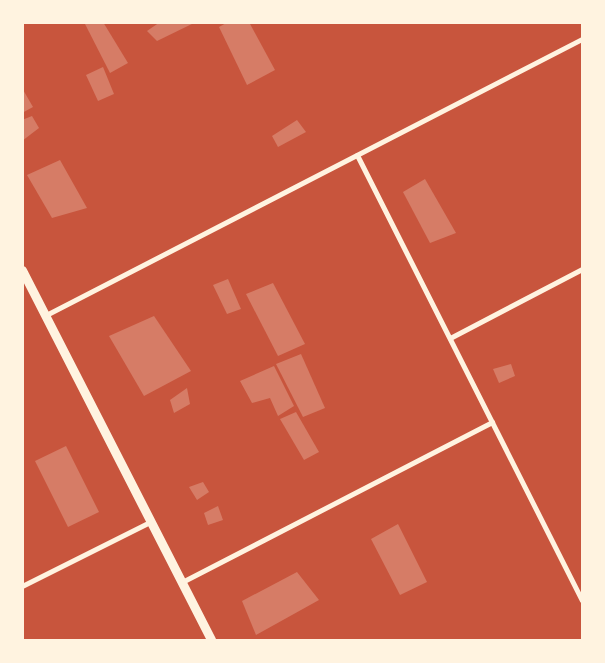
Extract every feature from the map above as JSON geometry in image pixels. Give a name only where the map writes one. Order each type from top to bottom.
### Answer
[{"type":"street","points":[[46,315],[582,39]]},
{"type":"street","points":[[357,155],[582,600]]},
{"type":"street","points":[[450,338],[582,269]]},
{"type":"street","points":[[22,270],[211,640]]},
{"type":"street","points":[[182,582],[492,422]]},
{"type":"street","points":[[22,586],[150,522]]},
{"type":"building","points":[[84,22],[103,22],[128,63],[110,73]]},
{"type":"building","points":[[160,22],[196,22],[157,41],[147,31]]},
{"type":"building","points":[[228,22],[249,22],[275,70],[247,85],[219,27]]},
{"type":"building","points":[[103,67],[114,94],[98,101],[86,75]]},
{"type":"building","points":[[22,88],[33,107],[22,113]]},
{"type":"building","points":[[32,116],[39,128],[22,141],[22,120]]},
{"type":"building","points":[[297,120],[306,132],[278,147],[272,136]]},
{"type":"building","points":[[60,160],[87,208],[52,218],[27,175]]},
{"type":"building","points":[[425,179],[456,233],[430,243],[403,192]]},
{"type":"building","points":[[228,279],[241,309],[227,314],[213,285]]},
{"type":"building","points":[[273,283],[305,344],[278,356],[246,294]]},
{"type":"building","points":[[154,316],[191,371],[144,396],[109,336]]},
{"type":"building","points":[[301,354],[325,408],[303,417],[276,364]]},
{"type":"building","points":[[511,364],[515,376],[499,383],[493,369]]},
{"type":"building","points":[[274,366],[294,406],[278,416],[270,398],[252,403],[240,381]]},
{"type":"building","points":[[187,388],[190,404],[174,413],[170,400]]},
{"type":"building","points":[[296,412],[319,452],[304,460],[280,419]]},
{"type":"building","points":[[66,446],[99,512],[68,527],[35,461]]},
{"type":"building","points":[[203,482],[209,492],[197,500],[189,487]]},
{"type":"building","points":[[218,506],[223,520],[208,525],[204,513]]},
{"type":"building","points":[[398,524],[427,582],[400,595],[371,539]]},
{"type":"building","points":[[297,572],[319,600],[256,635],[242,601]]}]
